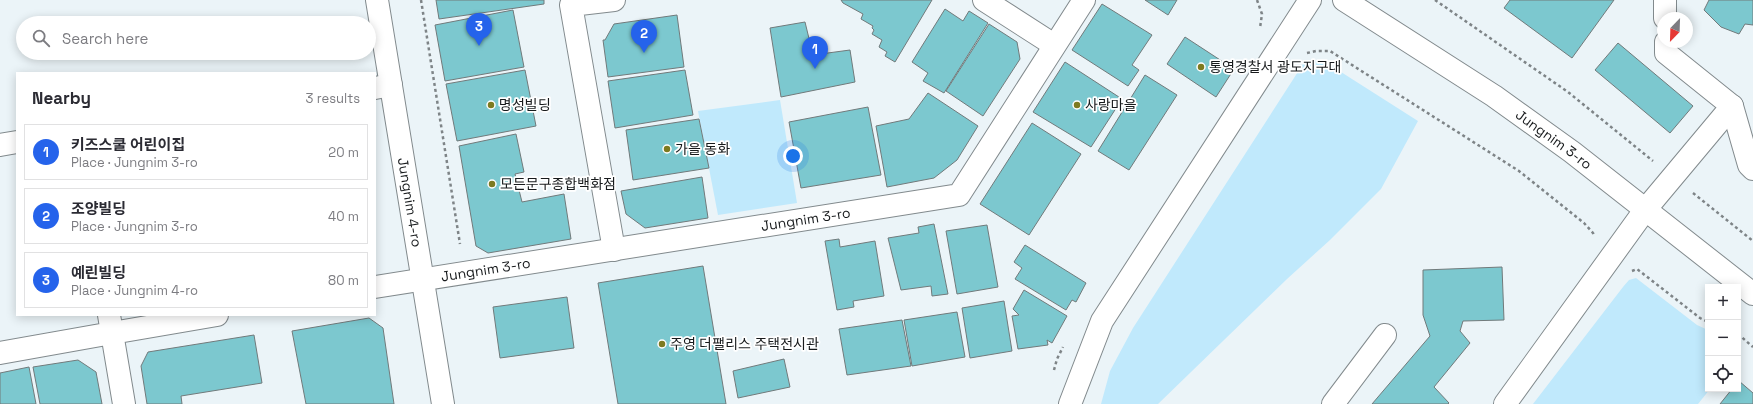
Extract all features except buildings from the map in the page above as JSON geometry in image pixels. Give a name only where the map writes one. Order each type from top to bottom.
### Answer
[{"type":"street","name":"Jungnim 4-ro","points":[[377,0],[383,86],[423,279],[443,404]]},
{"type":"street","points":[[614,0],[571,3],[614,250]]},
{"type":"street","points":[[984,0],[1054,45]]},
{"type":"street","name":"Jungnim 3-ro","points":[[376,287],[959,195],[1084,0]]},
{"type":"street","points":[[1070,404],[1102,321],[1310,0]]},
{"type":"street","name":"Jungnim 3-ro","points":[[1344,0],[1500,100],[1572,152],[1753,294]]},
{"type":"street","points":[[1665,0],[1665,12]]},
{"type":"street","points":[[1666,48],[1666,52],[1732,106],[1749,165],[1753,169]]},
{"type":"street","points":[[1505,404],[1645,210],[1732,106]]},
{"type":"street","points":[[0,145],[16,142]]},
{"type":"street","points":[[0,353],[111,324],[205,316]]},
{"type":"street","points":[[111,324],[124,404]]},
{"type":"street","points":[[1333,404],[1385,334]]},
{"type":"path","points":[[421,0],[460,244]]},
{"type":"path","points":[[1435,0],[1568,92],[1654,162]]},
{"type":"path","points":[[1302,54],[1316,50],[1330,51],[1519,171],[1584,223],[1594,233],[1594,242]]},
{"type":"path","points":[[1692,191],[1753,241]]},
{"type":"path","points":[[1631,272],[1637,269],[1705,320]]},
{"type":"path","points":[[1741,337],[1753,347]]},
{"type":"shaded area","points":[[1313,60],[1330,65],[1418,121],[1381,189],[1330,240],[1287,279],[1158,404],[1101,404],[1110,371],[1133,328],[1303,64]]},
{"type":"shaded area","points":[[780,100],[797,203],[718,215],[698,111]]},
{"type":"shaded area","points":[[1636,278],[1697,325],[1705,329],[1705,392],[1708,392],[1698,404],[1533,404],[1623,287],[1629,280]]},
{"type":"place","name":"예린빌딩","points":[[479,46]]},
{"type":"place","name":"조양빌딩","points":[[644,53]]},
{"type":"place","name":"통영경찰서 광도지구대","points":[[1201,67]]},
{"type":"place","name":"키즈스쿨 어린이집","points":[[815,69]]},
{"type":"place","name":"명성빌딩","points":[[491,105]]},
{"type":"place","name":"사랑마을","points":[[1077,105]]},
{"type":"place","name":"가을 동화","points":[[667,149]]},
{"type":"place","name":"모든문구종합백화점","points":[[492,184]]},
{"type":"place","name":"주영 더팰리스 주택전시관","points":[[662,344]]}]
